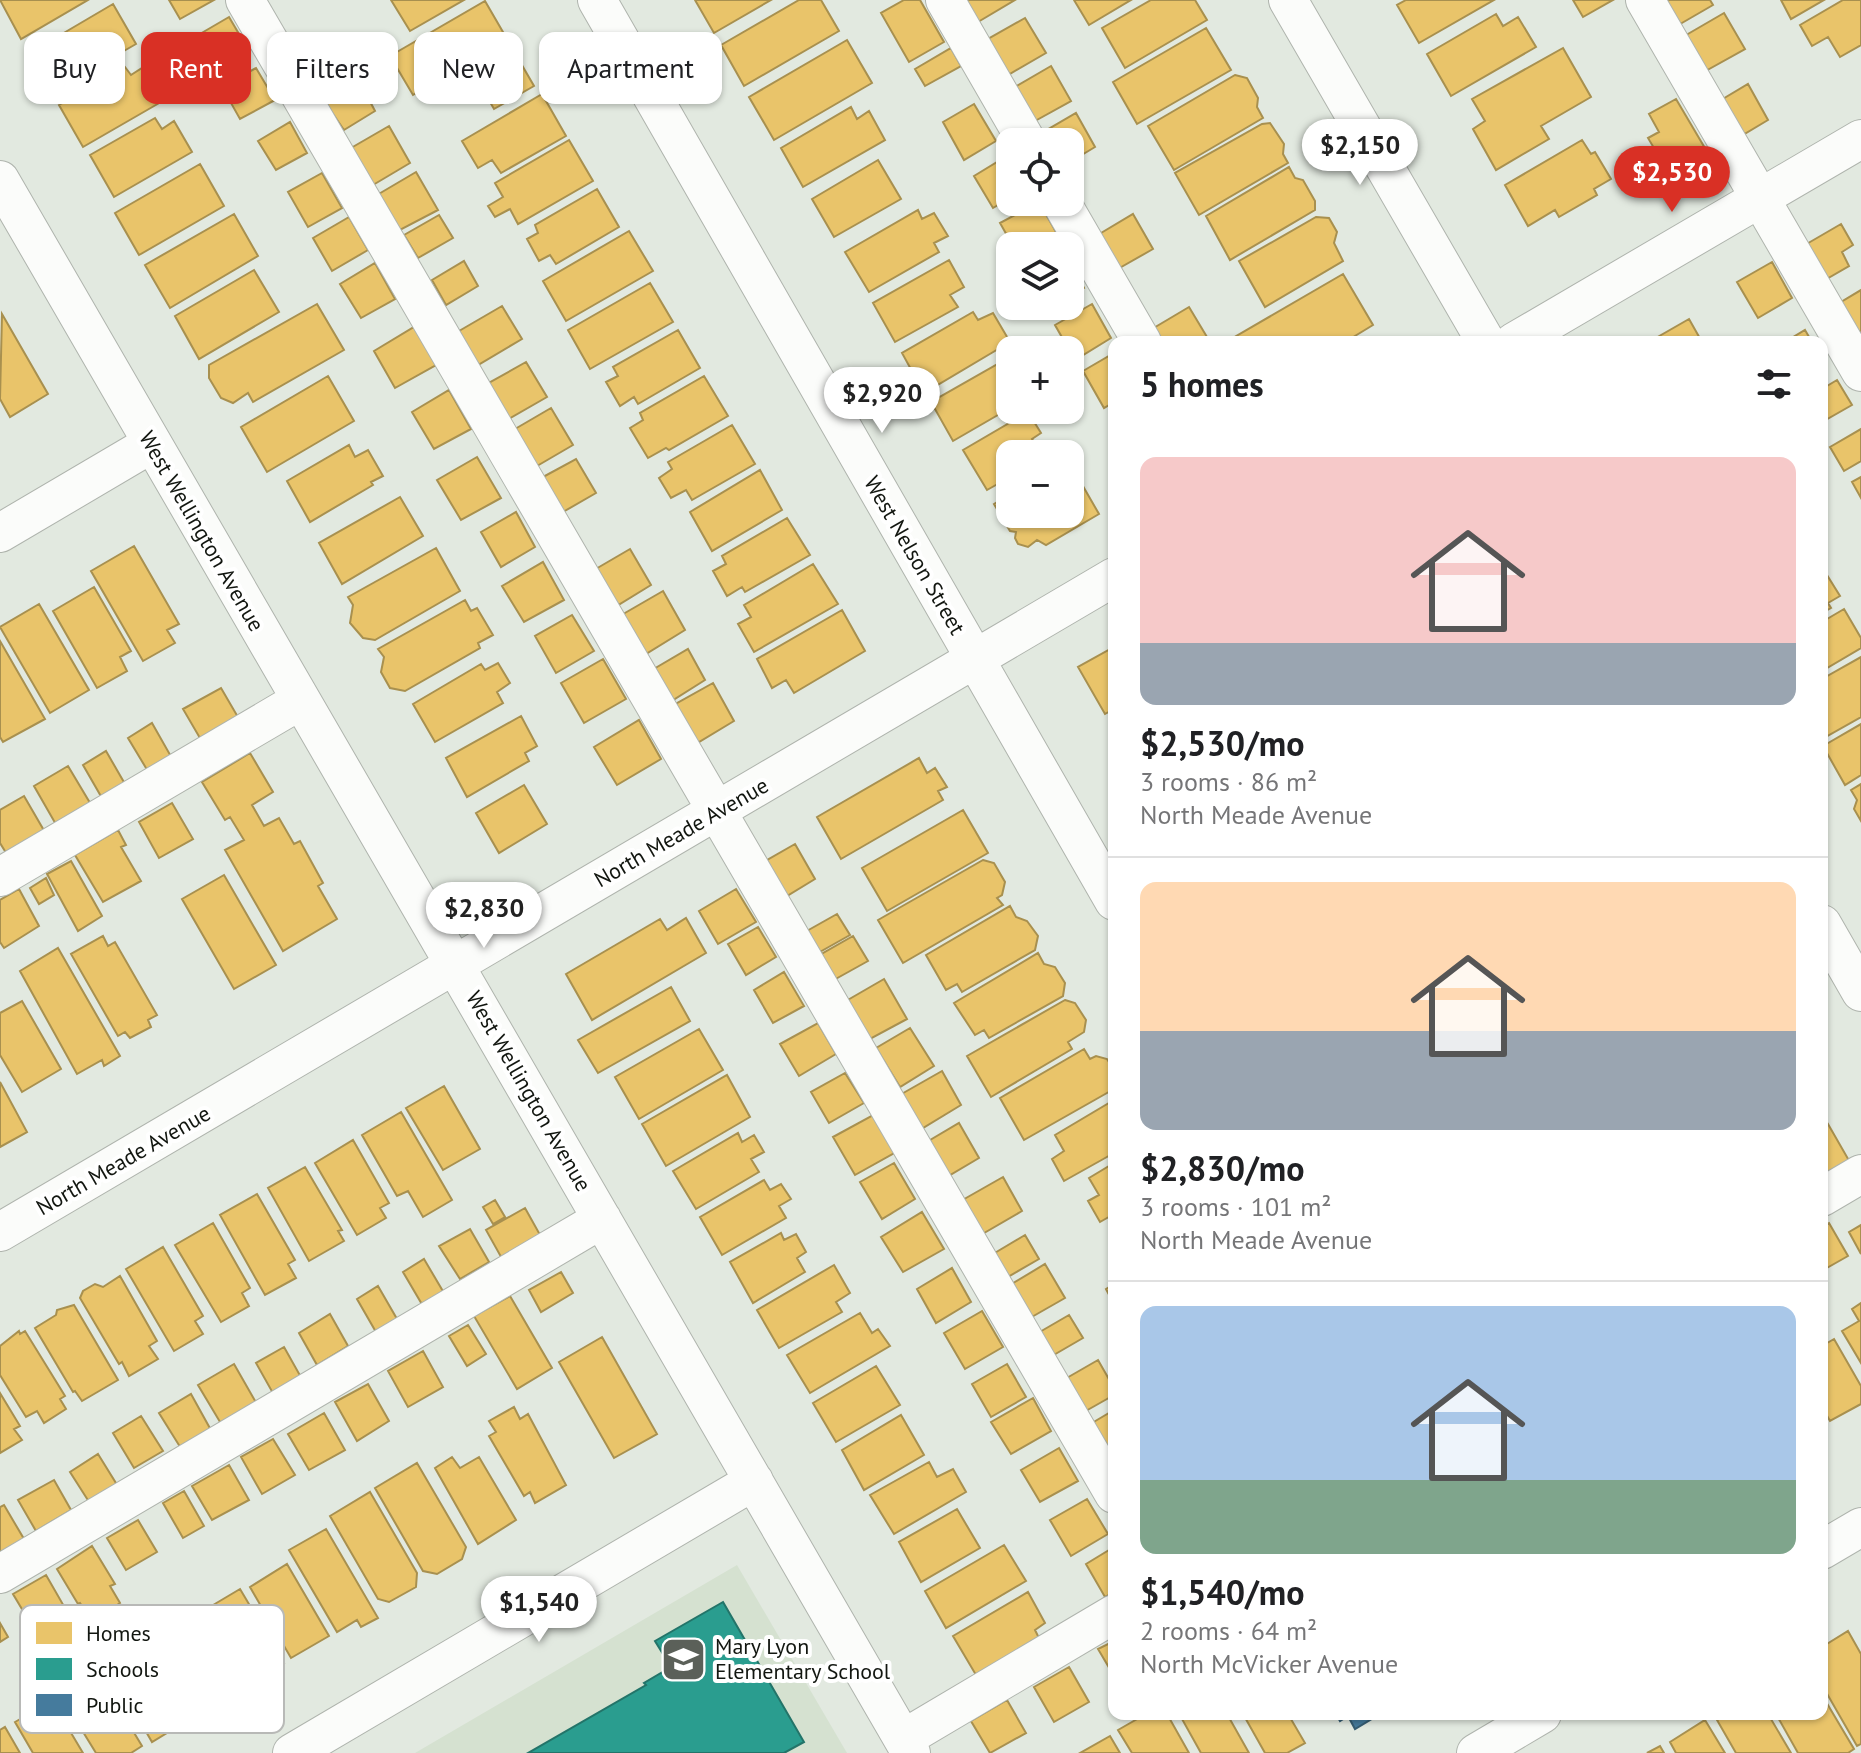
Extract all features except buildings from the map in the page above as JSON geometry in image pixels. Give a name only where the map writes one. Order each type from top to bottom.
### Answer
[{"type":"street","points":[[245,0],[1108,1484]]},
{"type":"street","name":"West Nelson Street","points":[[597,0],[1108,891]]},
{"type":"street","points":[[945,0],[1019,128]]},
{"type":"street","points":[[1288,0],[1483,336]]},
{"type":"street","points":[[1645,0],[1861,372]]},
{"type":"street","points":[[1524,336],[1861,139]]},
{"type":"street","name":"West Wellington Avenue","points":[[0,182],[907,1746]]},
{"type":"street","points":[[1069,216],[1139,336]]},
{"type":"street","points":[[0,533],[151,444]]},
{"type":"street","name":"North Meade Avenue","points":[[0,1232],[1108,581]]},
{"type":"street","points":[[0,877],[301,700]]},
{"type":"street","points":[[1828,934],[1861,992]]},
{"type":"street","points":[[1828,1193],[1861,1174]]},
{"type":"street","points":[[0,1574],[602,1219]]},
{"type":"street","points":[[292,1753],[754,1481]]},
{"type":"street","points":[[1828,1546],[1861,1527]]},
{"type":"street","points":[[907,1746],[1108,1618]]},
{"type":"street","points":[[1476,1753],[1532,1720]]},
{"type":"shaded area","name":"Mary Lyon Elementary School","points":[[737,1565],[847,1753],[415,1753]]},
{"type":"place","name":"Mary Lyon Elementary School","points":[[684,1659]]}]
